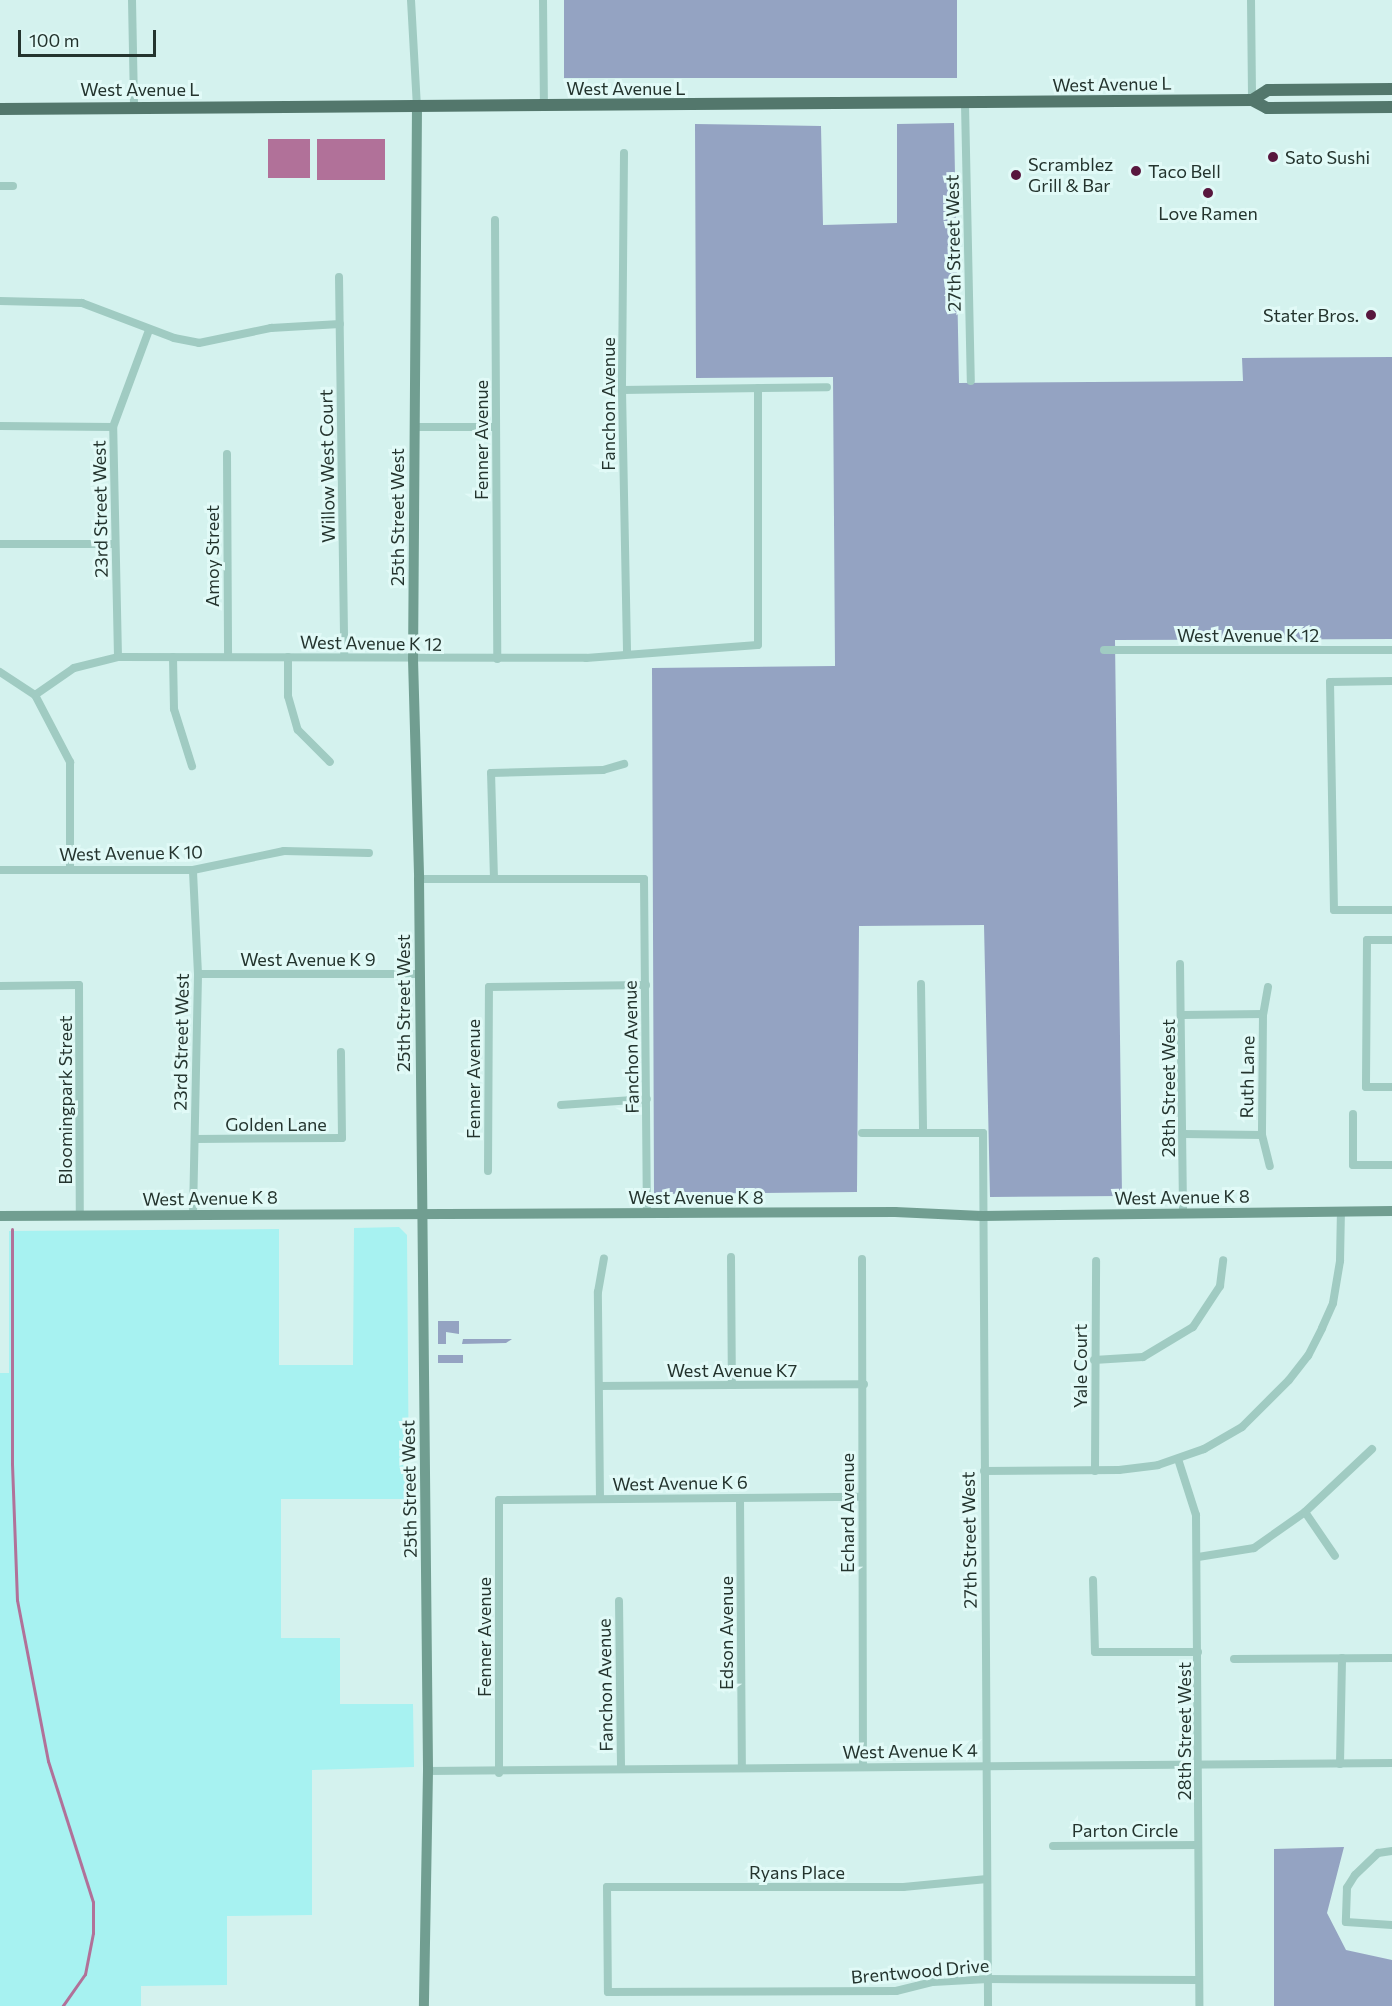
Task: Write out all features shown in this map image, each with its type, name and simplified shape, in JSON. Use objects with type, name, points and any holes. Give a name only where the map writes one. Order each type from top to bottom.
[{"type":"main road","name":"West Avenue L","points":[[1252,100],[1268,90],[1392,89]]},
{"type":"main road","name":"West Avenue L","points":[[0,108],[965,104],[1252,100],[1267,108],[1392,107]]},
{"type":"street","points":[[132,0],[134,106]]},
{"type":"street","name":"25th Street West","points":[[411,0],[417,106],[412,659],[419,879],[418,974],[428,1771],[424,2006]]},
{"type":"street","points":[[543,0],[544,106]]},
{"type":"street","points":[[1251,0],[1252,100]]},
{"type":"street","name":"27th Street West","points":[[965,104],[971,381]]},
{"type":"street","name":"Fanchon Avenue","points":[[624,153],[622,390],[627,654]]},
{"type":"street","points":[[0,186],[13,186]]},
{"type":"street","name":"Fenner Avenue","points":[[495,220],[497,659]]},
{"type":"street","name":"Willow West Court","points":[[339,277],[344,656]]},
{"type":"street","points":[[0,301],[81,303],[149,330],[199,343],[271,327],[340,324]]},
{"type":"street","name":"23rd Street West","points":[[118,657],[113,427],[149,330]]},
{"type":"street","points":[[622,390],[827,387]]},
{"type":"street","name":"West Avenue K 12","points":[[34,695],[74,668],[118,657],[344,656],[497,659],[627,654],[758,645],[758,388]]},
{"type":"street","points":[[0,426],[113,427]]},
{"type":"street","points":[[414,427],[496,427]]},
{"type":"street","name":"Amoy Street","points":[[227,454],[228,657]]},
{"type":"street","points":[[0,544],[115,544]]},
{"type":"street","name":"West Avenue K 12","points":[[1104,650],[1392,650]]},
{"type":"street","points":[[173,657],[174,708],[192,766]]},
{"type":"street","points":[[288,657],[288,696],[298,730],[330,762]]},
{"type":"street","points":[[0,672],[34,695],[70,762],[70,870]]},
{"type":"street","points":[[1392,681],[1330,682],[1334,910],[1392,910]]},
{"type":"street","points":[[419,879],[494,879],[491,773],[603,770],[624,764]]},
{"type":"street","name":"West Avenue K 10","points":[[0,870],[194,870],[284,851],[369,854]]},
{"type":"street","name":"23rd Street West","points":[[193,1215],[198,974],[194,870]]},
{"type":"street","name":"Fanchon Avenue","points":[[494,879],[644,879],[647,1214]]},
{"type":"street","points":[[1392,940],[1367,940],[1366,1087],[1392,1088]]},
{"type":"street","name":"28th Street West","points":[[1180,964],[1183,1016],[1183,1213]]},
{"type":"street","name":"West Avenue K 9","points":[[198,974],[418,974]]},
{"type":"street","points":[[862,1133],[923,1132],[921,984]]},
{"type":"street","name":"Bloomingpark Street","points":[[0,986],[79,985],[80,1216]]},
{"type":"street","name":"Fenner Avenue","points":[[488,1171],[489,987],[646,985]]},
{"type":"street","name":"Ruth Lane","points":[[1268,987],[1263,1014],[1262,1135],[1270,1167]]},
{"type":"street","points":[[1183,1016],[1263,1014]]},
{"type":"street","name":"Golden Lane","points":[[195,1139],[342,1138],[341,1052]]},
{"type":"street","points":[[561,1105],[647,1099]]},
{"type":"street","points":[[1353,1114],[1353,1165],[1392,1165]]},
{"type":"street","name":"27th Street West","points":[[923,1132],[983,1133],[988,2006]]},
{"type":"street","points":[[1184,1134],[1262,1135]]},
{"type":"street","name":"West Avenue K 8","points":[[0,1216],[422,1212],[647,1214],[896,1212],[982,1216],[1392,1210]]},
{"type":"street","points":[[984,1471],[1095,1471],[1148,1467],[1178,1459],[1242,1427],[1276,1396],[1308,1356],[1333,1303],[1340,1261],[1341,1211]]},
{"type":"street","points":[[731,1257],[732,1385]]},
{"type":"street","points":[[600,1499],[598,1292],[604,1258]]},
{"type":"street","name":"Echard Avenue","points":[[862,1258],[863,1767]]},
{"type":"street","points":[[1094,1360],[1143,1357],[1193,1327],[1220,1286],[1223,1260]]},
{"type":"street","name":"Yale Court","points":[[1095,1471],[1096,1261]]},
{"type":"street","name":"West Avenue K7","points":[[599,1386],[864,1384]]},
{"type":"street","points":[[1198,1557],[1254,1548],[1305,1512],[1372,1449]]},
{"type":"street","name":"28th Street West","points":[[1178,1459],[1196,1515],[1198,1557],[1199,2006]]},
{"type":"street","name":"West Avenue K 6","points":[[499,1500],[861,1497]]},
{"type":"street","name":"Edson Avenue","points":[[740,1498],[742,1768]]},
{"type":"street","name":"Fenner Avenue","points":[[499,1500],[499,1773]]},
{"type":"street","points":[[1305,1512],[1335,1556]]},
{"type":"street","points":[[1093,1580],[1095,1652],[1198,1652]]},
{"type":"street","name":"Fanchon Avenue","points":[[619,1601],[621,1769]]},
{"type":"street","points":[[1340,1764],[1342,1658]]},
{"type":"street","points":[[1234,1659],[1392,1658]]},
{"type":"street","name":"West Avenue K 4","points":[[428,1771],[499,1773],[621,1769],[1392,1763]]},
{"type":"street","name":"Parton Circle","points":[[1053,1846],[1198,1845]]},
{"type":"street","points":[[1392,1851],[1378,1853],[1355,1875],[1347,1888],[1346,1922],[1392,1925]]},
{"type":"street","name":"Ryans Place","points":[[608,1992],[607,1887],[903,1887],[987,1878]]},
{"type":"street","name":"Brentwood Drive","points":[[608,1992],[896,1991],[933,1982],[988,1979],[1198,1980]]},
{"type":"shaded area","points":[[564,0],[957,0],[957,78],[564,78]]},
{"type":"shaded area","points":[[954,123],[959,383],[1243,381],[1242,358],[1392,357],[1392,639],[1115,640],[1122,1196],[990,1197],[984,925],[859,926],[857,1192],[654,1194],[652,668],[835,666],[833,377],[696,378],[695,124],[821,126],[823,225],[897,223],[897,124]]},
{"type":"shaded area","points":[[268,139],[310,139],[310,178],[268,178]]},
{"type":"shaded area","points":[[317,139],[385,139],[385,180],[317,180]]},
{"type":"shaded area","points":[[438,1321],[459,1321],[459,1334],[446,1332],[446,1344],[438,1344]]},
{"type":"shaded area","points":[[463,1339],[512,1339],[506,1343],[462,1344]]},
{"type":"shaded area","points":[[438,1355],[463,1355],[463,1363],[438,1363]]},
{"type":"shaded area","points":[[1344,1847],[1327,1913],[1346,1950],[1392,1960],[1392,2006],[1274,2006],[1274,1849]]},
{"type":"sand","points":[[399,1227],[407,1235],[409,1499],[281,1499],[281,1638],[340,1638],[340,1704],[413,1704],[414,1767],[312,1770],[312,1915],[227,1916],[227,1985],[141,1986],[141,2006],[0,2006],[0,1373],[9,1373],[9,1231],[279,1229],[279,1365],[353,1365],[354,1228]]},
{"type":"waterway","points":[[12,1229],[12,1464],[17,1600],[48,1761],[93,1902],[93,1933],[85,1974],[63,2006]]},
{"type":"place","name":"Sato Sushi","points":[[1273,157]]},
{"type":"place","name":"Taco Bell","points":[[1136,171]]},
{"type":"place","name":"Scramblez Grill & Bar","points":[[1016,175]]},
{"type":"place","name":"Love Ramen","points":[[1208,193]]},
{"type":"place","name":"Stater Bros.","points":[[1371,315]]}]
